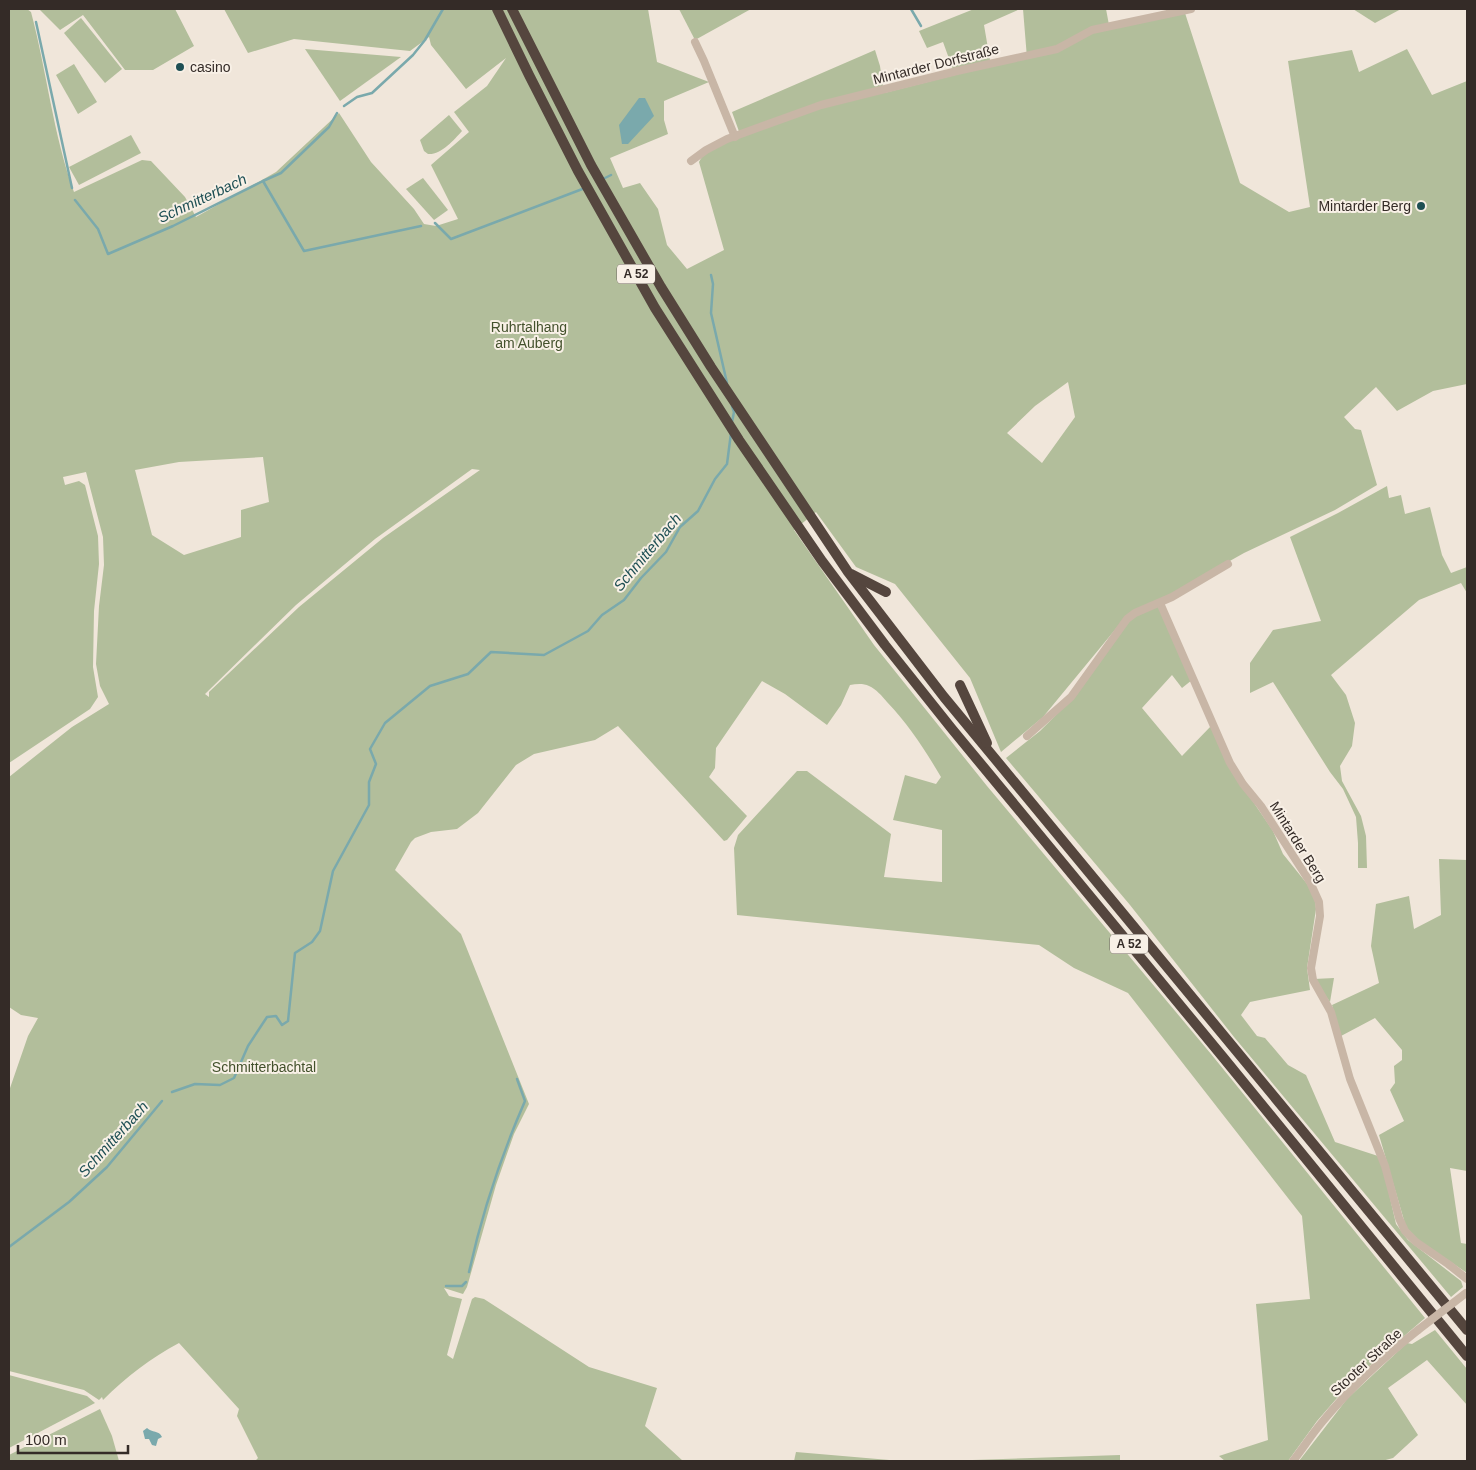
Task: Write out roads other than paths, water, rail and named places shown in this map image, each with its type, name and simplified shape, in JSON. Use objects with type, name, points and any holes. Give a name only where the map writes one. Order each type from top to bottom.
[{"type":"highway","name":"A 52","points":[[497,9],[561,139],[629,263],[711,396],[822,561],[952,729],[1467,1356]]},
{"type":"highway","name":"A 52","points":[[512,9],[566,117],[642,255],[711,367],[848,572],[908,652],[994,758],[1467,1330]]},
{"type":"highway","points":[[848,572],[886,592]]},
{"type":"highway","points":[[960,685],[994,758]]},
{"type":"street","name":"Mintarder Dorfstraße","points":[[691,161],[706,150],[735,137],[821,105],[957,71],[1057,49],[1092,30],[1191,9]]},
{"type":"street","points":[[695,42],[735,137]]},
{"type":"street","points":[[1027,736],[1071,696],[1127,618],[1136,612],[1160,603],[1228,564]]},
{"type":"street","name":"Mintarder Berg","points":[[1160,603],[1230,763],[1243,784],[1261,806],[1310,882],[1318,902],[1320,916],[1310,968],[1313,980],[1331,1012],[1350,1079],[1385,1166],[1399,1218],[1405,1231],[1416,1242],[1467,1279]]},
{"type":"street","name":"Stooter Straße","points":[[1293,1461],[1323,1420],[1385,1357],[1467,1292]]},
{"type":"water","points":[[639,98],[645,98],[654,116],[628,144],[622,144],[619,125]]},
{"type":"water","points":[[147,1428],[159,1433],[162,1437],[158,1439],[156,1446],[152,1445],[149,1439],[145,1439],[143,1431]]},
{"type":"waterway","points":[[344,106],[357,97],[372,93],[413,55],[425,40],[443,9]]},
{"type":"waterway","points":[[911,9],[921,26]]},
{"type":"waterway","name":"Schmitterbach","points":[[36,22],[72,188]]},
{"type":"waterway","points":[[263,181],[281,173],[329,127],[337,113]]},
{"type":"waterway","name":"Schmitterbach","points":[[603,179],[611,175]]},
{"type":"waterway","name":"Schmitterbach","points":[[75,200],[98,229],[108,254],[173,226],[263,181],[304,251],[421,226]]},
{"type":"waterway","name":"Schmitterbach","points":[[435,223],[451,239],[585,188]]},
{"type":"waterway","name":"Schmitterbach","points":[[711,275],[713,284],[711,313],[727,383]]},
{"type":"waterway","name":"Schmitterbach","points":[[732,406],[734,412],[732,422]]},
{"type":"waterway","name":"Schmitterbach","points":[[172,1092],[195,1084],[220,1085],[234,1078],[248,1046],[267,1017],[276,1016],[282,1025],[288,1021],[295,953],[312,942],[320,931],[333,871],[369,805],[369,782],[376,764],[370,749],[385,723],[430,686],[468,674],[491,652],[544,655],[588,631],[602,615],[624,600],[641,578],[666,552],[680,527],[698,511],[715,479],[727,464],[731,433]]},
{"type":"waterway","points":[[469,1272],[493,1185],[525,1101],[517,1079]]},
{"type":"waterway","name":"Schmitterbach","points":[[9,1247],[69,1202],[107,1167],[162,1101]]},
{"type":"waterway","points":[[446,1286],[462,1286],[466,1282]]},
{"type":"place","name":"casino","points":[[180,67]]},
{"type":"place","name":"Mintarder Berg","points":[[1421,206]]},
{"type":"park label","name":"Ruhrtalhang am Auberg","points":[[529,336]]},
{"type":"park label","name":"Schmitterbachtal","points":[[264,1067]]}]
